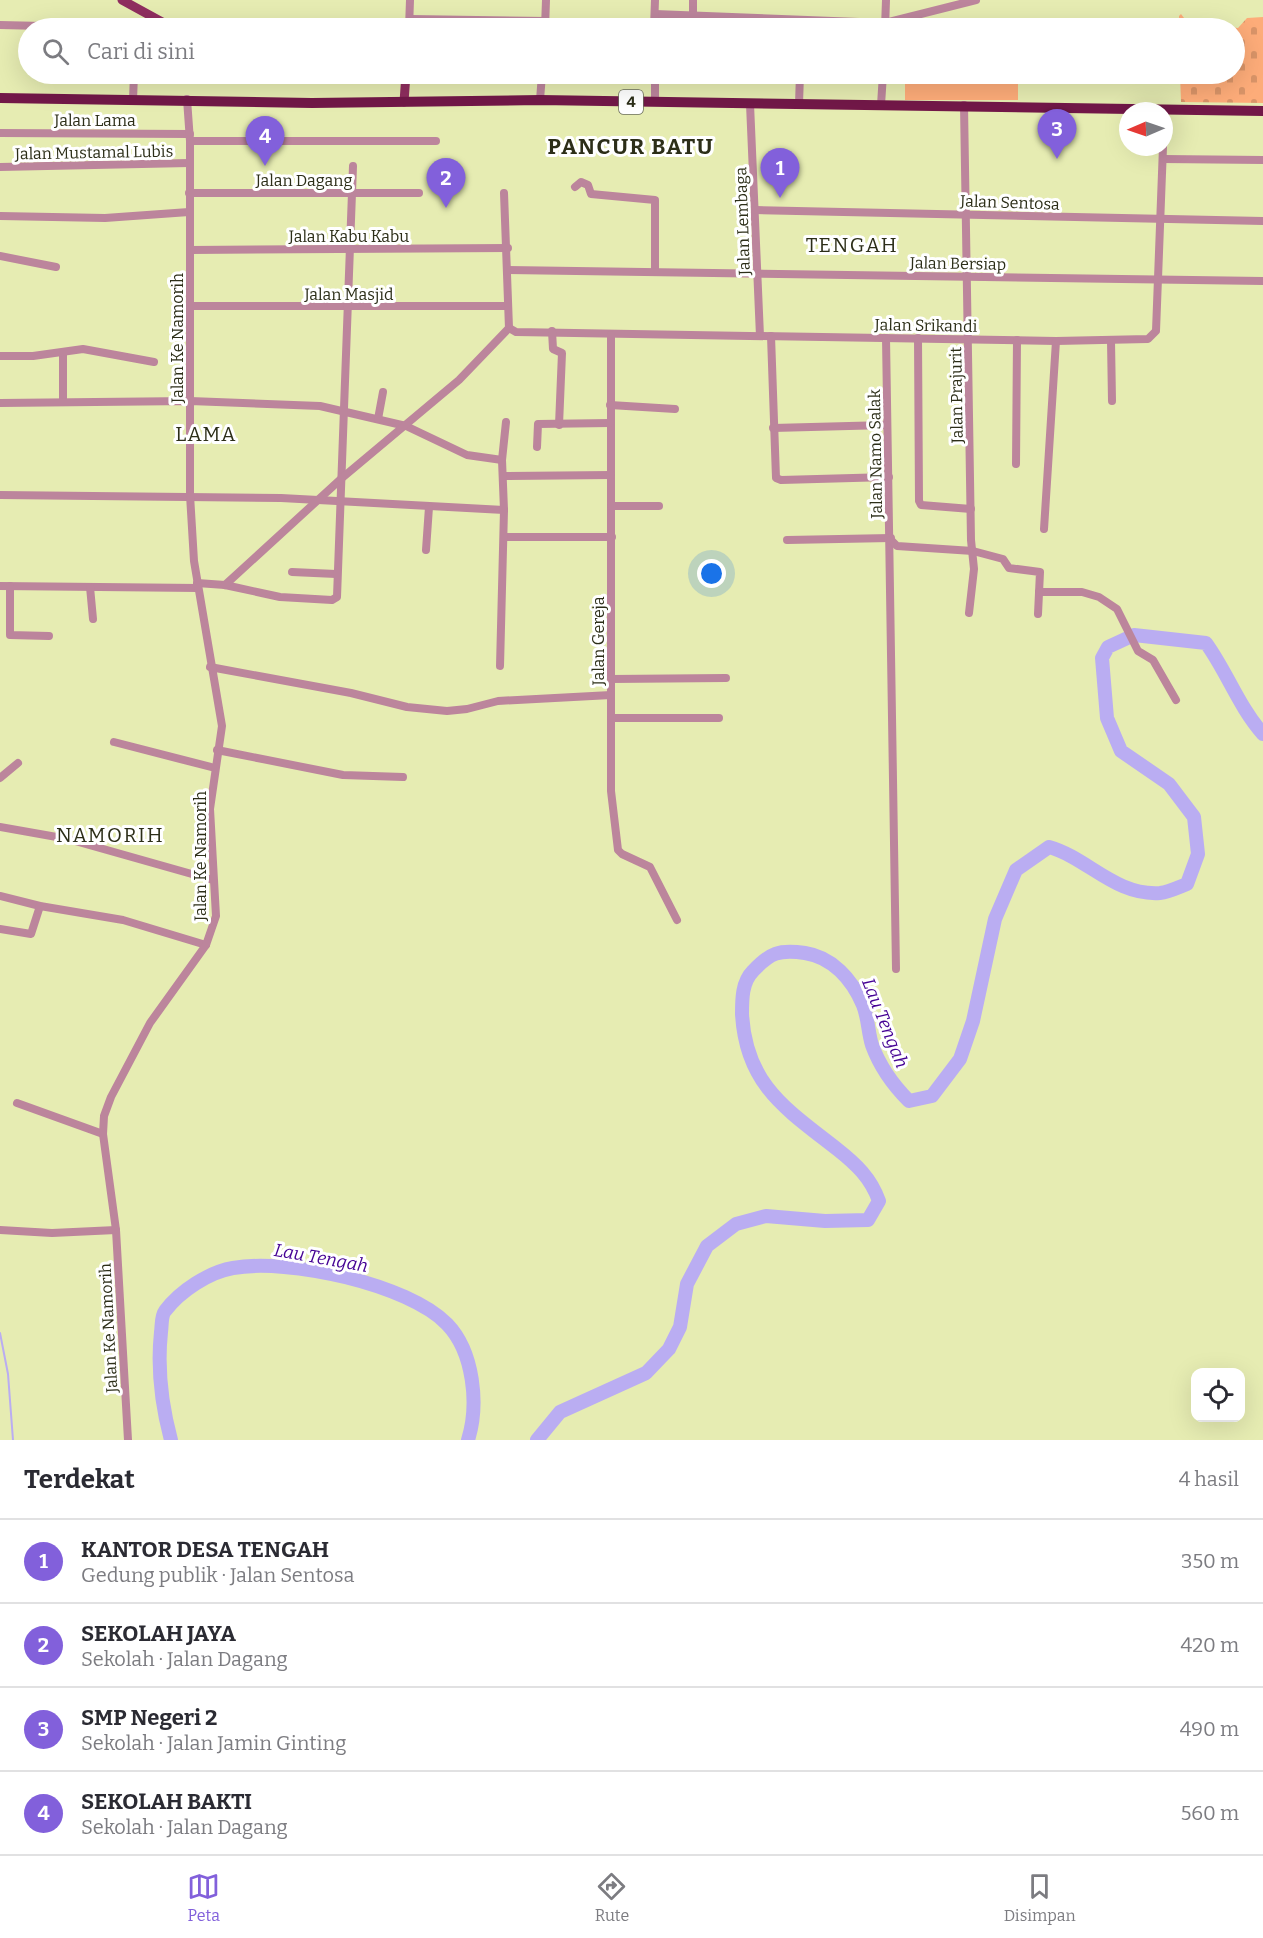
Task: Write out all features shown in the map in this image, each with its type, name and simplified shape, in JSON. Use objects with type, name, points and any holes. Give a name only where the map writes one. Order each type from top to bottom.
[{"type":"highway","name":"4","points":[[0,98],[187,99],[312,103],[540,100],[1119,108]]},
{"type":"highway","name":"4","points":[[1173,109],[1263,111]]},
{"type":"main road","points":[[122,0],[155,18]]},
{"type":"main road","points":[[404,102],[405,84]]},
{"type":"street","points":[[410,0],[410,18]]},
{"type":"street","points":[[546,0],[546,18]]},
{"type":"street","points":[[655,0],[655,18]]},
{"type":"street","points":[[693,0],[693,16]]},
{"type":"street","points":[[885,18],[886,0]]},
{"type":"street","points":[[913,18],[976,0]]},
{"type":"street","points":[[655,14],[717,18]]},
{"type":"street","points":[[0,25],[18,25]]},
{"type":"street","points":[[133,100],[134,84]]},
{"type":"street","points":[[540,100],[541,84]]},
{"type":"street","points":[[655,84],[655,102]]},
{"type":"street","points":[[799,104],[800,84]]},
{"type":"street","points":[[881,105],[882,84]]},
{"type":"street","name":"Jalan Ke Namorih","points":[[128,1440],[116,1230],[104,1134],[106,1106],[150,1023],[206,945],[216,916],[210,809],[222,726],[210,667],[198,586],[190,495],[190,138],[187,99]]},
{"type":"street","name":"Jalan Lembaga","points":[[750,104],[760,336]]},
{"type":"street","name":"Jalan Prajurit","points":[[963,105],[974,569],[969,613]]},
{"type":"street","name":"Jalan Lama","points":[[0,133],[436,141]]},
{"type":"street","points":[[1163,159],[1263,160]]},
{"type":"street","name":"Jalan Srikandi","points":[[509,328],[516,332],[552,331],[611,335],[1056,341],[1142,340],[1154,336],[1163,159]]},
{"type":"street","name":"Jalan Mustamal Lubis","points":[[0,167],[23,163],[189,163]]},
{"type":"street","points":[[0,586],[225,585],[280,597],[332,600],[337,596],[338,527],[342,501],[350,307],[353,166]]},
{"type":"street","points":[[576,187],[581,182],[588,185],[591,195],[656,200],[655,270]]},
{"type":"street","name":"Jalan Dagang","points":[[189,193],[419,193]]},
{"type":"street","points":[[225,585],[342,478],[459,380],[509,328],[508,248],[504,193]]},
{"type":"street","name":"Jalan Sentosa","points":[[756,210],[1159,220],[1263,220]]},
{"type":"street","points":[[0,216],[105,218],[189,212]]},
{"type":"street","name":"Jalan Kabu Kabu","points":[[190,250],[508,248]]},
{"type":"street","points":[[0,255],[56,267]]},
{"type":"street","name":"Jalan Bersiap","points":[[508,270],[655,270],[1156,281],[1263,280]]},
{"type":"street","name":"Jalan Masjid","points":[[191,306],[507,306]]},
{"type":"street","points":[[552,331],[553,349],[562,353],[559,425]]},
{"type":"street","name":"Jalan Gereja","points":[[611,335],[611,791],[618,850],[622,855],[650,867],[676,920]]},
{"type":"street","points":[[771,336],[776,478],[781,480],[889,477]]},
{"type":"street","name":"Jalan Namo Salak","points":[[787,540],[891,538],[886,338]]},
{"type":"street","points":[[918,338],[919,501],[921,505],[935,507],[971,508]]},
{"type":"street","points":[[1016,464],[1017,340]]},
{"type":"street","points":[[1044,529],[1056,341]]},
{"type":"street","points":[[1111,341],[1112,401]]},
{"type":"street","points":[[0,356],[88,350],[154,362]]},
{"type":"street","points":[[63,353],[63,402]]},
{"type":"street","points":[[378,418],[382,392]]},
{"type":"street","points":[[0,403],[190,401],[308,405],[378,418],[406,426],[467,455],[502,459]]},
{"type":"street","points":[[610,405],[675,409]]},
{"type":"street","points":[[500,666],[504,537],[502,459],[506,422]]},
{"type":"street","points":[[537,447],[538,424],[610,423]]},
{"type":"street","points":[[773,428],[887,425]]},
{"type":"street","points":[[504,476],[611,476]]},
{"type":"street","points":[[0,495],[190,495],[504,510]]},
{"type":"street","points":[[611,506],[659,506]]},
{"type":"street","points":[[426,550],[429,507]]},
{"type":"street","points":[[504,537],[612,537]]},
{"type":"street","points":[[891,538],[891,543],[897,546],[973,552],[1003,559],[1009,568],[1040,572],[1038,614]]},
{"type":"street","points":[[891,538],[896,969]]},
{"type":"street","points":[[292,572],[336,574]]},
{"type":"street","points":[[10,586],[10,635],[49,636]]},
{"type":"street","points":[[90,587],[93,619]]},
{"type":"street","points":[[1039,592],[1089,594],[1117,609],[1138,651],[1153,660],[1176,700]]},
{"type":"street","points":[[210,667],[351,693],[407,707],[447,711],[467,710],[498,701],[611,695]]},
{"type":"street","points":[[611,679],[726,678]]},
{"type":"street","points":[[611,718],[719,718]]},
{"type":"street","points":[[114,742],[215,768]]},
{"type":"street","points":[[217,750],[343,775],[403,777]]},
{"type":"street","points":[[0,778],[18,763]]},
{"type":"street","points":[[0,827],[58,837],[213,880]]},
{"type":"street","points":[[0,896],[40,906],[123,920],[206,945]]},
{"type":"street","points":[[0,929],[31,934],[40,906]]},
{"type":"street","points":[[17,1103],[104,1134]]},
{"type":"street","points":[[0,1230],[52,1233],[116,1230]]},
{"type":"green space","points":[[1263,17],[1263,103],[1181,102],[1180,84],[1245,84],[1245,20],[1247,18]]},
{"type":"green space","points":[[905,84],[1018,84],[1018,100],[905,100]]},
{"type":"waterway","name":"Lau Tengah","points":[[537,1440],[560,1412],[646,1373],[669,1349],[680,1327],[687,1284],[707,1246],[736,1224],[766,1216],[825,1221],[868,1220],[879,1201],[872,1185],[857,1166],[801,1121],[772,1093],[760,1077],[745,1039],[742,1014],[745,985],[749,975],[759,965],[770,956],[782,952],[815,955],[832,964],[847,978],[858,995],[865,1010],[872,1045],[892,1082],[909,1101],[932,1096],[960,1059],[973,1021],[995,919],[1016,870],[1049,847],[1063,852],[1129,889],[1160,893],[1187,884],[1198,854],[1194,817],[1169,784],[1121,751],[1107,718],[1102,658],[1108,647],[1134,635],[1206,643],[1247,712],[1263,734]]},
{"type":"waterway","name":"Lau Tengah","points":[[171,1440],[162,1400],[160,1373],[164,1313],[179,1296],[205,1278],[224,1270],[256,1266],[315,1271],[377,1286],[429,1310],[447,1324],[463,1349],[472,1379],[473,1411],[468,1440]]},
{"type":"waterway","points":[[0,1333],[8,1374],[13,1440]]},
{"type":"place","name":"SMP Negeri 2","points":[[1057,159]]},
{"type":"place","name":"SEKOLAH BAKTI","points":[[265,166]]},
{"type":"place","name":"KANTOR DESA TENGAH","points":[[780,198]]},
{"type":"place","name":"SEKOLAH JAYA","points":[[446,208]]},
{"type":"district","name":"PANCUR BATU","points":[[631,146]]},
{"type":"district","name":"TENGAH","points":[[852,245]]},
{"type":"district","name":"LAMA","points":[[206,434]]},
{"type":"district","name":"NAMORIH","points":[[110,835]]}]
